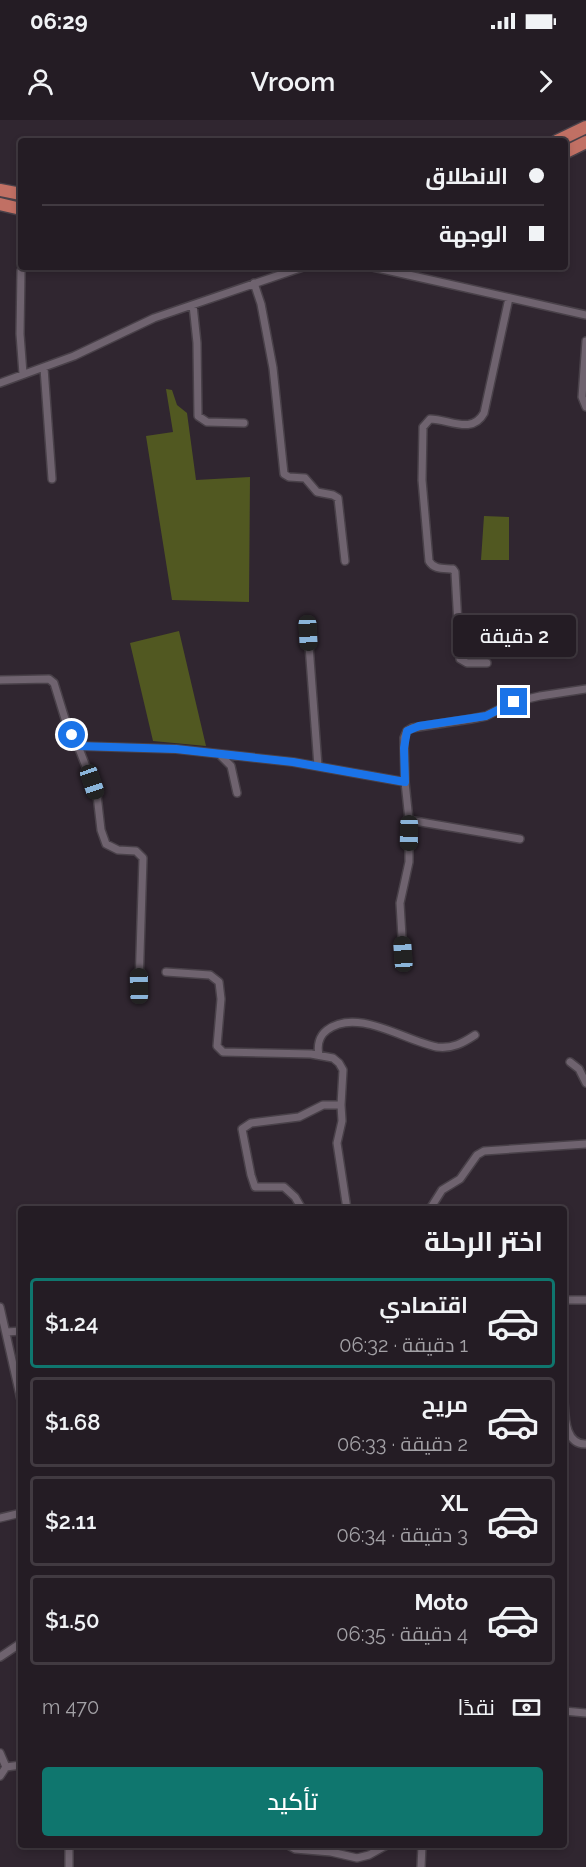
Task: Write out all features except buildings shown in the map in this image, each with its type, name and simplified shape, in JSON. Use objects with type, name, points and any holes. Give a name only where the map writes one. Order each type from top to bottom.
[{"type":"highway","points":[[563,138],[586,127]]},
{"type":"highway","points":[[568,151],[586,142]]},
{"type":"highway","points":[[0,190],[18,193]]},
{"type":"highway","points":[[0,204],[18,207]]},
{"type":"street","points":[[0,383],[44,368],[154,318],[294,270]]},
{"type":"street","points":[[386,270],[586,315]]},
{"type":"street","points":[[21,271],[20,334],[23,374]]},
{"type":"street","points":[[254,283],[273,368],[284,474],[289,477],[305,478],[317,492],[338,498],[345,561]]},
{"type":"street","points":[[487,663],[467,663],[460,659],[455,572],[453,569],[437,568],[429,561],[422,480],[423,428],[430,419],[461,424],[473,424],[480,421],[484,413],[509,298]]},
{"type":"street","points":[[193,305],[198,343],[198,416],[207,422],[244,423]]},
{"type":"street","points":[[586,341],[582,397],[586,407]]},
{"type":"street","points":[[44,368],[52,479]]},
{"type":"street","points":[[308,633],[318,766]]},
{"type":"street","points":[[0,680],[49,679],[54,683],[66,722],[97,795],[101,830],[106,844],[118,850],[136,851],[143,858],[139,986]]},
{"type":"street","points":[[403,954],[400,903],[409,862],[404,738],[407,731],[412,728],[471,719],[493,713],[514,702],[586,689]]},
{"type":"street","points":[[78,746],[176,749],[318,766],[405,782]]},
{"type":"street","points":[[219,754],[231,766],[237,793]]},
{"type":"street","points":[[409,820],[520,839]]},
{"type":"street","points":[[166,972],[210,975],[219,982],[221,999],[217,1046],[223,1052],[319,1055],[333,1058],[343,1070],[342,1121],[337,1143],[348,1206]]},
{"type":"street","points":[[319,1055],[319,1044],[324,1033],[330,1028],[352,1022],[368,1024],[436,1047],[450,1047],[475,1035]]},
{"type":"street","points":[[570,1062],[579,1069],[586,1083]]},
{"type":"street","points":[[300,1206],[295,1197],[284,1187],[255,1187],[242,1129],[251,1123],[299,1117],[323,1105],[341,1105]]},
{"type":"street","points":[[432,1206],[442,1190],[460,1179],[477,1155],[484,1151],[586,1144]]},
{"type":"street","points":[[567,1299],[586,1300]]},
{"type":"street","points":[[0,1307],[18,1385]]},
{"type":"street","points":[[7,1332],[18,1331]]},
{"type":"street","points":[[567,1427],[574,1441],[586,1444]]},
{"type":"street","points":[[0,1518],[18,1514]]},
{"type":"street","points":[[0,1657],[18,1645]]},
{"type":"street","points":[[567,1711],[586,1713]]},
{"type":"street","points":[[0,1753],[6,1767]]},
{"type":"street","points":[[0,1776],[6,1767],[18,1765]]},
{"type":"street","points":[[69,1848],[69,1867]]},
{"type":"street","points":[[293,1848],[331,1852],[357,1858],[382,1848]]},
{"type":"street","points":[[421,1867],[422,1848]]},
{"type":"green space","points":[[166,389],[172,390],[177,405],[187,413],[196,480],[250,477],[249,602],[172,600],[146,436],[173,432]]},
{"type":"green space","points":[[484,516],[509,517],[509,560],[481,560]]},
{"type":"green space","points":[[179,631],[206,746],[153,741],[130,643]]},
{"type":"route","points":[[72,735],[78,746],[176,749],[293,762],[405,782],[404,738],[407,731],[419,726],[486,716],[514,702]]}]
